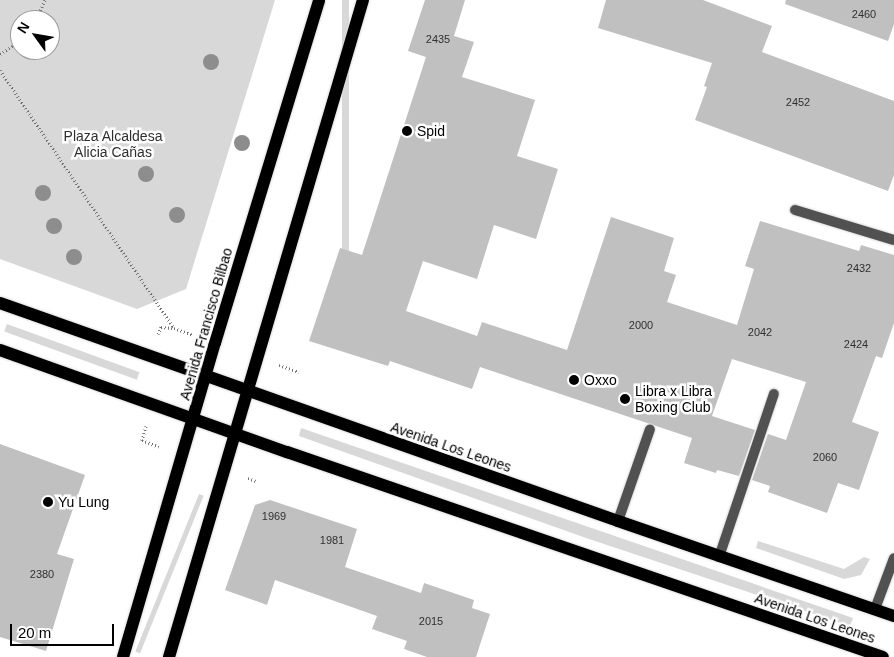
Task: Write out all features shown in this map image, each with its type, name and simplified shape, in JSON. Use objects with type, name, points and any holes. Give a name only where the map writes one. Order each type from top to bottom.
[{"type":"main road","name":"Avenida Francisco Bilbao","points":[[123,657],[319,0]]},
{"type":"main road","points":[[168,657],[249,391],[363,0]]},
{"type":"main road","name":"Avenida Los Leones","points":[[0,303],[719,557],[894,616]]},
{"type":"main road","name":"Avenida Los Leones","points":[[0,350],[860,653],[883,657]]},
{"type":"street","points":[[795,210],[894,240]]},
{"type":"street","points":[[719,557],[774,394]]},
{"type":"street","points":[[618,521],[650,429]]},
{"type":"street","points":[[875,609],[894,558]]},
{"type":"path","points":[[0,70],[174,328]]},
{"type":"green space","name":"Plaza Alcaldesa Alicia Cañas","points":[[0,0],[275,0],[186,289],[137,309],[0,259]]},
{"type":"green space","points":[[342,0],[349,0],[349,342],[342,342]]},
{"type":"green space","points":[[7,324],[139,372],[137,380],[4,332]]},
{"type":"green space","points":[[301,428],[853,618],[850,626],[586,538],[299,436]]},
{"type":"green space","points":[[199,494],[204,496],[140,653],[135,652]]},
{"type":"green space","points":[[758,541],[844,569],[864,557],[870,559],[861,575],[844,579],[756,548]]},
{"type":"building","points":[[425,0],[465,0],[454,36],[474,42],[462,77],[535,100],[517,156],[558,169],[536,239],[494,225],[477,279],[423,261],[406,311],[477,336],[482,322],[567,350],[611,217],[674,238],[664,271],[676,275],[667,302],[737,325],[754,269],[745,266],[760,221],[859,251],[861,245],[894,255],[894,323],[882,358],[876,356],[852,422],[879,432],[859,490],[838,483],[827,513],[768,492],[770,486],[752,480],[768,434],[786,440],[806,382],[732,359],[712,416],[755,430],[739,476],[717,470],[716,473],[684,463],[692,438],[480,367],[472,389],[390,361],[388,366],[309,341],[340,248],[362,255],[426,57],[408,51]]},
{"type":"building","points":[[606,0],[703,0],[772,26],[762,52],[894,101],[894,175],[888,191],[695,120],[707,87],[704,86],[712,63],[598,28]]},
{"type":"building","points":[[786,0],[894,0],[894,24],[888,41],[785,4]]},
{"type":"building","points":[[0,444],[85,475],[57,554],[74,559],[46,651],[0,637]]},
{"type":"building","points":[[270,500],[357,529],[345,567],[421,593],[424,583],[474,600],[472,608],[490,614],[476,657],[427,657],[404,649],[407,641],[372,629],[377,616],[275,580],[267,605],[225,590],[255,505]]},
{"type":"place","name":"Spid","points":[[407,131]]},
{"type":"place","name":"Oxxo","points":[[574,380]]},
{"type":"place","name":"Libra x Libra Boxing Club","points":[[625,399]]},
{"type":"place","name":"Yu Lung","points":[[48,502]]}]
